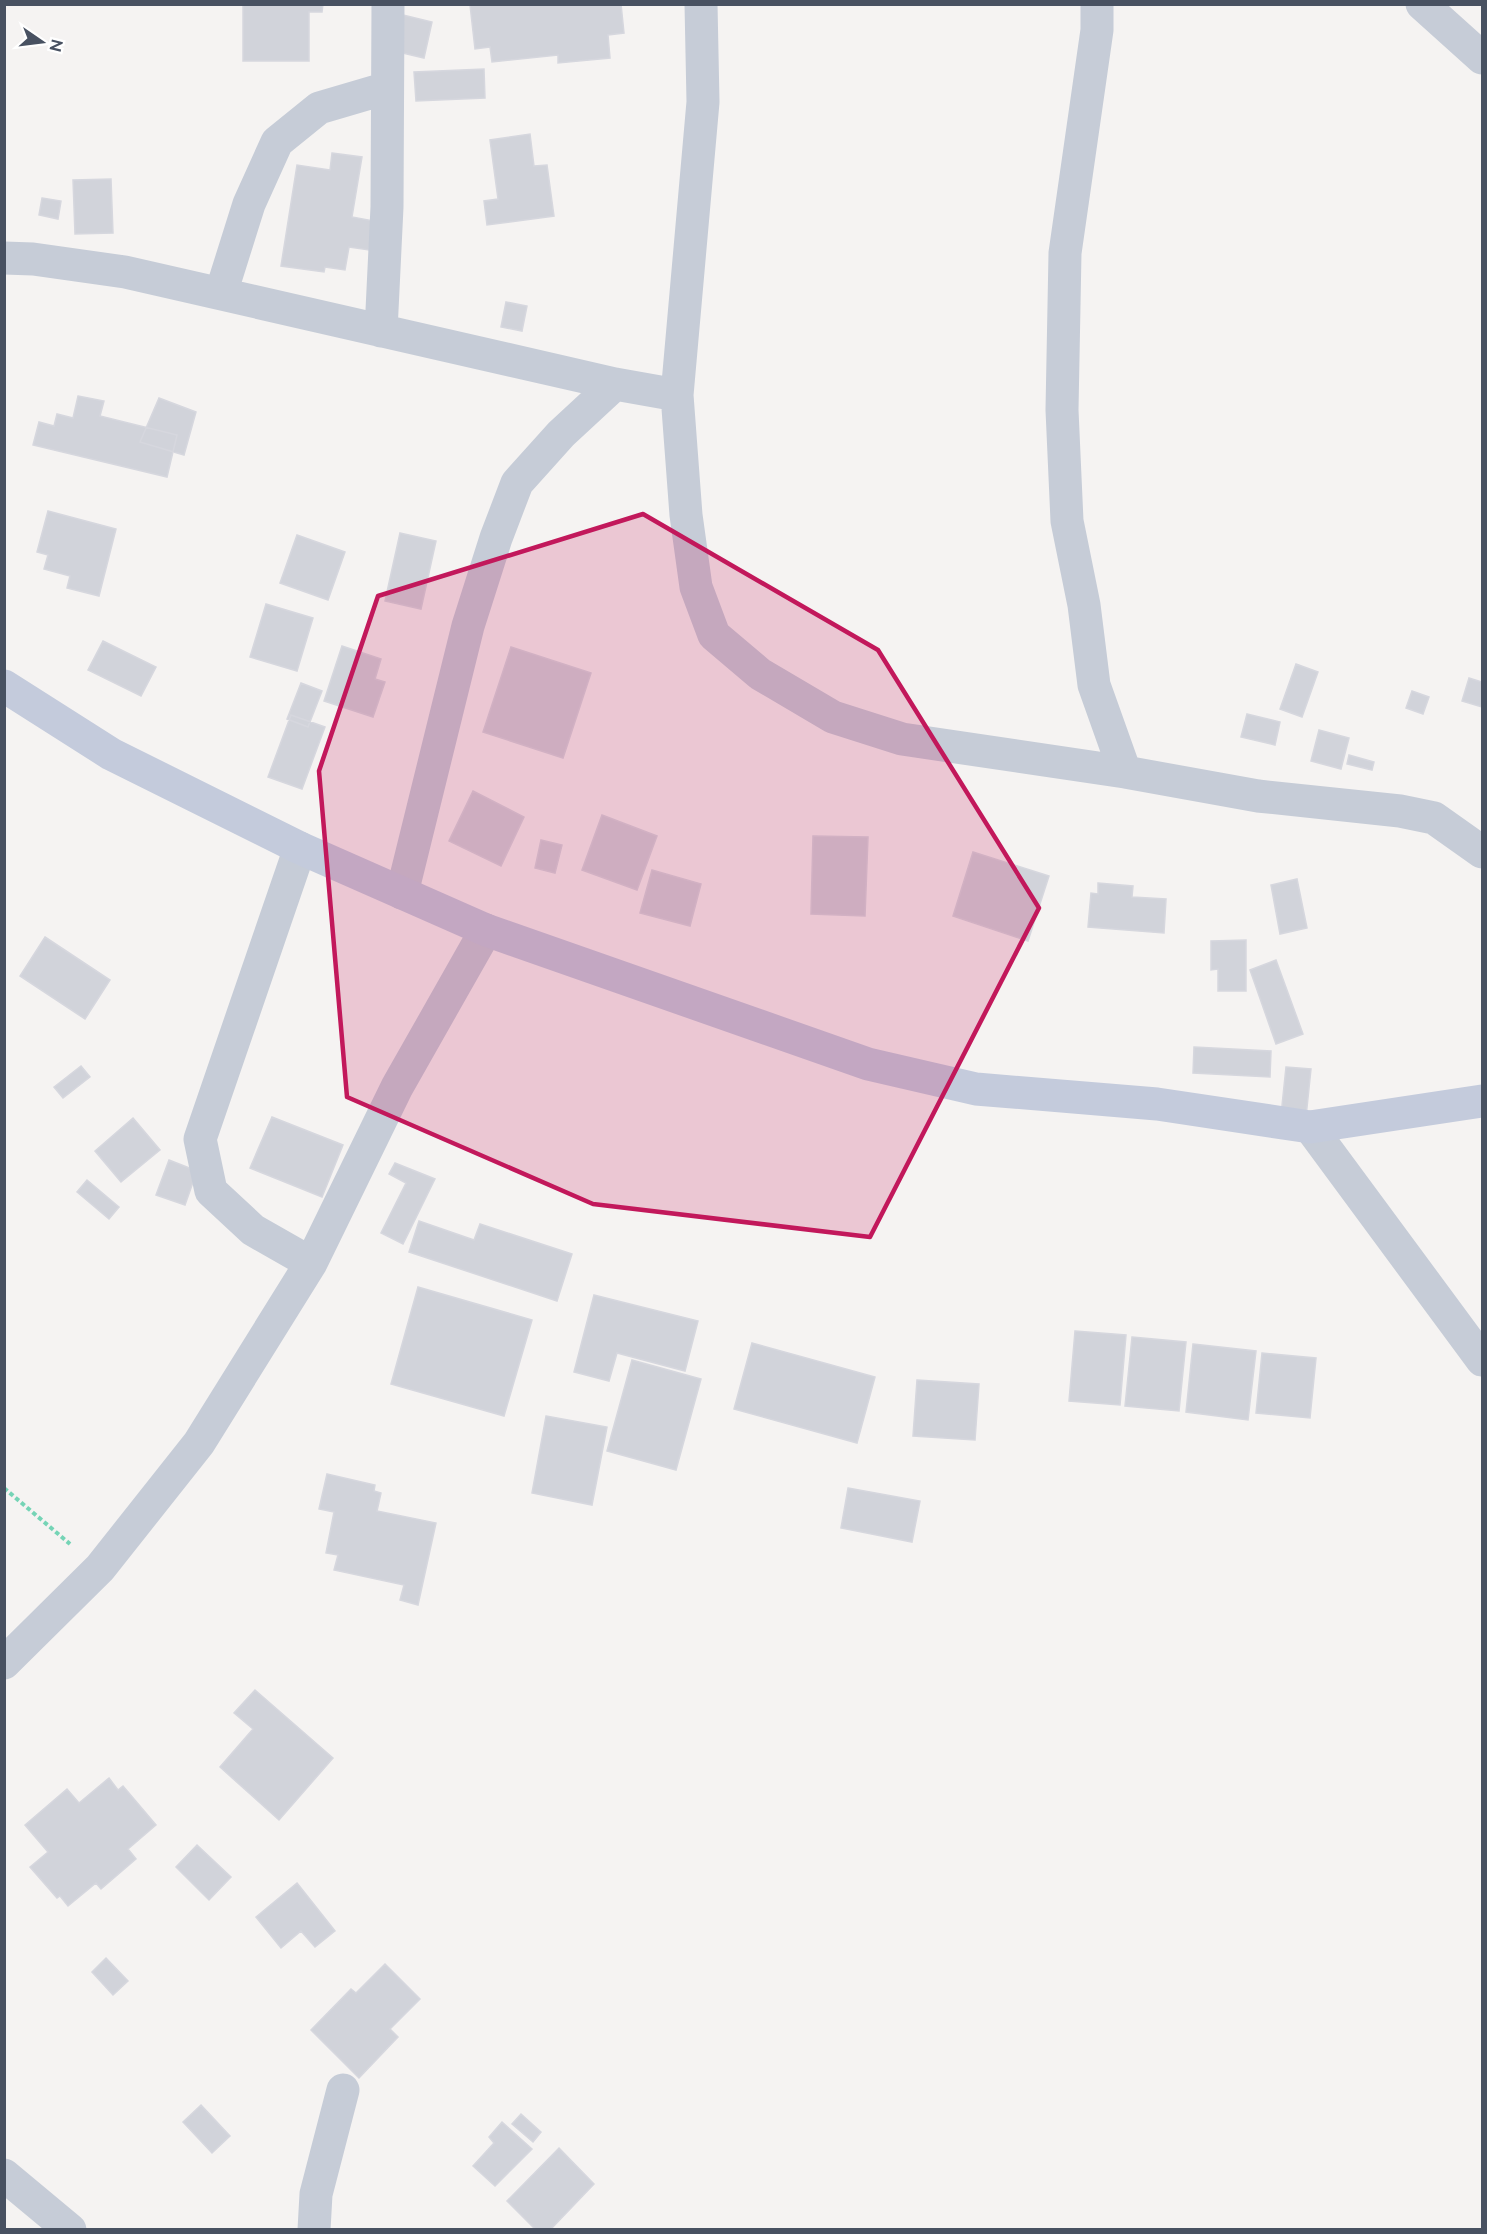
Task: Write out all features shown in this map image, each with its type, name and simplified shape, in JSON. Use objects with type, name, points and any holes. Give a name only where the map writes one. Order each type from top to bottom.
[{"type":"street","points":[[381,330],[387,207],[388,4]]},
{"type":"street","points":[[701,4],[703,102],[677,395],[686,515],[696,587],[714,635],[760,674],[832,717],[902,739],[1125,772],[1236,793],[1400,811],[1434,818],[1482,852]]},
{"type":"street","points":[[1097,4],[1097,30],[1065,253],[1062,410],[1066,521],[1084,605],[1094,685],[1125,772]]},
{"type":"street","points":[[1422,4],[1482,58]]},
{"type":"street","points":[[221,293],[249,204],[277,142],[319,108],[387,88]]},
{"type":"street","points":[[4,258],[33,259],[125,272],[615,384],[677,395]]},
{"type":"street","points":[[402,893],[468,626],[518,483],[561,434],[615,384]]},
{"type":"street","points":[[4,686],[111,754],[300,848],[486,930],[868,1064],[976,1089],[1157,1104],[1310,1127],[1482,1101]]},
{"type":"street","points":[[300,848],[200,1139],[212,1191],[253,1230],[311,1263]]},
{"type":"street","points":[[4,1663],[100,1568],[199,1443],[311,1263],[397,1087],[486,930]]},
{"type":"street","points":[[1310,1127],[1482,1360]]},
{"type":"street","points":[[314,2229],[316,2194],[343,2090]]},
{"type":"street","points":[[4,2175],[70,2229]]},
{"type":"path","points":[[4,1488],[100,1568]]},
{"type":"highlighted area","points":[[643,514],[878,650],[1039,908],[870,1237],[593,1204],[347,1097],[319,771],[378,596]]},
{"type":"building","points":[[243,4],[323,4],[322,12],[309,12],[309,61],[243,61]]},
{"type":"building","points":[[621,4],[624,33],[608,35],[610,58],[558,63],[558,55],[492,62],[490,47],[475,49],[470,5]]},
{"type":"building","points":[[403,15],[432,22],[424,58],[394,51]]},
{"type":"building","points":[[484,69],[485,98],[416,101],[414,72]]},
{"type":"building","points":[[530,134],[534,166],[547,165],[554,216],[487,225],[484,201],[498,199],[490,140]]},
{"type":"building","points":[[332,153],[362,157],[352,217],[374,221],[369,250],[349,247],[345,270],[325,267],[324,272],[281,266],[297,165],[330,170]]},
{"type":"building","points":[[111,179],[113,233],[75,234],[73,180]]},
{"type":"building","points":[[42,198],[61,201],[58,219],[39,215]]},
{"type":"building","points":[[506,302],[527,306],[522,331],[501,327]]},
{"type":"building","points":[[78,396],[104,401],[100,416],[177,435],[167,477],[33,445],[39,422],[54,426],[57,414],[73,418]]},
{"type":"building","points":[[159,398],[196,412],[184,455],[140,442]]},
{"type":"building","points":[[48,511],[116,529],[99,596],[67,588],[70,576],[44,569],[48,555],[37,552]]},
{"type":"building","points":[[400,533],[436,541],[421,609],[385,601]]},
{"type":"building","points":[[297,535],[345,552],[328,600],[280,583]]},
{"type":"building","points":[[266,604],[313,618],[297,671],[250,657]]},
{"type":"building","points":[[103,641],[156,667],[141,696],[88,670]]},
{"type":"building","points":[[342,646],[381,659],[375,679],[385,682],[373,717],[324,701]]},
{"type":"building","points":[[511,647],[591,673],[563,758],[483,732]]},
{"type":"building","points":[[1296,664],[1318,672],[1302,717],[1280,709]]},
{"type":"building","points":[[1469,678],[1482,682],[1482,707],[1462,701]]},
{"type":"building","points":[[301,683],[322,691],[308,727],[287,719]]},
{"type":"building","points":[[1412,691],[1429,697],[1423,714],[1406,708]]},
{"type":"building","points":[[1247,714],[1280,722],[1275,745],[1241,737]]},
{"type":"building","points":[[291,715],[325,727],[302,789],[268,777]]},
{"type":"building","points":[[1319,730],[1349,738],[1341,769],[1311,761]]},
{"type":"building","points":[[1349,755],[1374,762],[1372,770],[1347,764]]},
{"type":"building","points":[[473,791],[524,817],[501,866],[449,841]]},
{"type":"building","points":[[602,815],[657,836],[637,890],[582,870]]},
{"type":"building","points":[[813,836],[868,837],[865,916],[811,914]]},
{"type":"building","points":[[541,840],[562,845],[555,873],[535,868]]},
{"type":"building","points":[[973,852],[1049,876],[1028,941],[953,916]]},
{"type":"building","points":[[652,870],[701,884],[690,926],[640,913]]},
{"type":"building","points":[[1297,879],[1307,928],[1280,934],[1271,885]]},
{"type":"building","points":[[1098,883],[1133,886],[1132,897],[1166,899],[1164,933],[1088,927],[1091,893],[1098,894]]},
{"type":"building","points":[[45,937],[110,980],[85,1019],[20,976]]},
{"type":"building","points":[[1246,940],[1246,991],[1218,991],[1218,969],[1211,970],[1211,941]]},
{"type":"building","points":[[1276,960],[1303,1034],[1276,1044],[1250,970]]},
{"type":"building","points":[[1194,1047],[1271,1051],[1270,1077],[1193,1073]]},
{"type":"building","points":[[81,1066],[90,1077],[63,1098],[54,1087]]},
{"type":"building","points":[[1286,1067],[1311,1069],[1306,1117],[1281,1115]]},
{"type":"building","points":[[272,1117],[343,1145],[322,1197],[250,1168]]},
{"type":"building","points":[[133,1118],[160,1150],[121,1182],[95,1151]]},
{"type":"building","points":[[169,1160],[197,1171],[185,1205],[156,1195]]},
{"type":"building","points":[[395,1163],[435,1179],[403,1244],[381,1233],[406,1183],[389,1174]]},
{"type":"building","points":[[87,1180],[119,1207],[109,1219],[77,1192]]},
{"type":"building","points":[[419,1221],[474,1240],[480,1224],[572,1254],[557,1301],[409,1252]]},
{"type":"building","points":[[418,1287],[532,1320],[504,1416],[391,1384]]},
{"type":"building","points":[[594,1295],[698,1321],[685,1371],[617,1353],[609,1381],[574,1372]]},
{"type":"building","points":[[1075,1331],[1126,1335],[1120,1405],[1069,1401]]},
{"type":"building","points":[[1132,1337],[1186,1342],[1179,1411],[1125,1406]]},
{"type":"building","points":[[752,1343],[875,1377],[857,1443],[734,1409]]},
{"type":"building","points":[[1193,1344],[1256,1351],[1248,1420],[1186,1412]]},
{"type":"building","points":[[1262,1353],[1316,1358],[1310,1418],[1256,1413]]},
{"type":"building","points":[[632,1360],[701,1379],[676,1470],[607,1451]]},
{"type":"building","points":[[917,1380],[979,1384],[975,1440],[913,1436]]},
{"type":"building","points":[[546,1416],[607,1427],[592,1505],[532,1493]]},
{"type":"building","points":[[327,1474],[375,1485],[374,1491],[381,1493],[377,1511],[436,1523],[418,1605],[400,1600],[404,1585],[334,1570],[338,1555],[326,1553],[334,1512],[319,1509]]},
{"type":"building","points":[[848,1488],[920,1501],[912,1542],[841,1528]]},
{"type":"building","points":[[255,1690],[333,1758],[279,1820],[220,1767],[253,1729],[234,1713]]},
{"type":"building","points":[[109,1778],[118,1790],[123,1786],[156,1825],[128,1849],[136,1859],[101,1889],[96,1883],[68,1906],[60,1896],[57,1898],[30,1867],[48,1852],[25,1825],[67,1789],[79,1803]]},
{"type":"building","points":[[197,1845],[231,1877],[209,1900],[176,1867]]},
{"type":"building","points":[[297,1883],[335,1931],[315,1947],[301,1931],[281,1948],[256,1917]]},
{"type":"building","points":[[106,1958],[128,1981],[113,1995],[92,1972]]},
{"type":"building","points":[[385,1964],[420,1999],[390,2029],[398,2037],[359,2078],[311,2030],[351,1989],[356,1993]]},
{"type":"building","points":[[201,2105],[230,2136],[212,2153],[183,2122]]},
{"type":"building","points":[[521,2114],[541,2132],[533,2142],[512,2124]]},
{"type":"building","points":[[502,2122],[532,2149],[495,2186],[473,2166],[494,2143],[489,2137]]},
{"type":"building","points":[[559,2148],[594,2184],[550,2230],[536,2230],[507,2201]]}]
